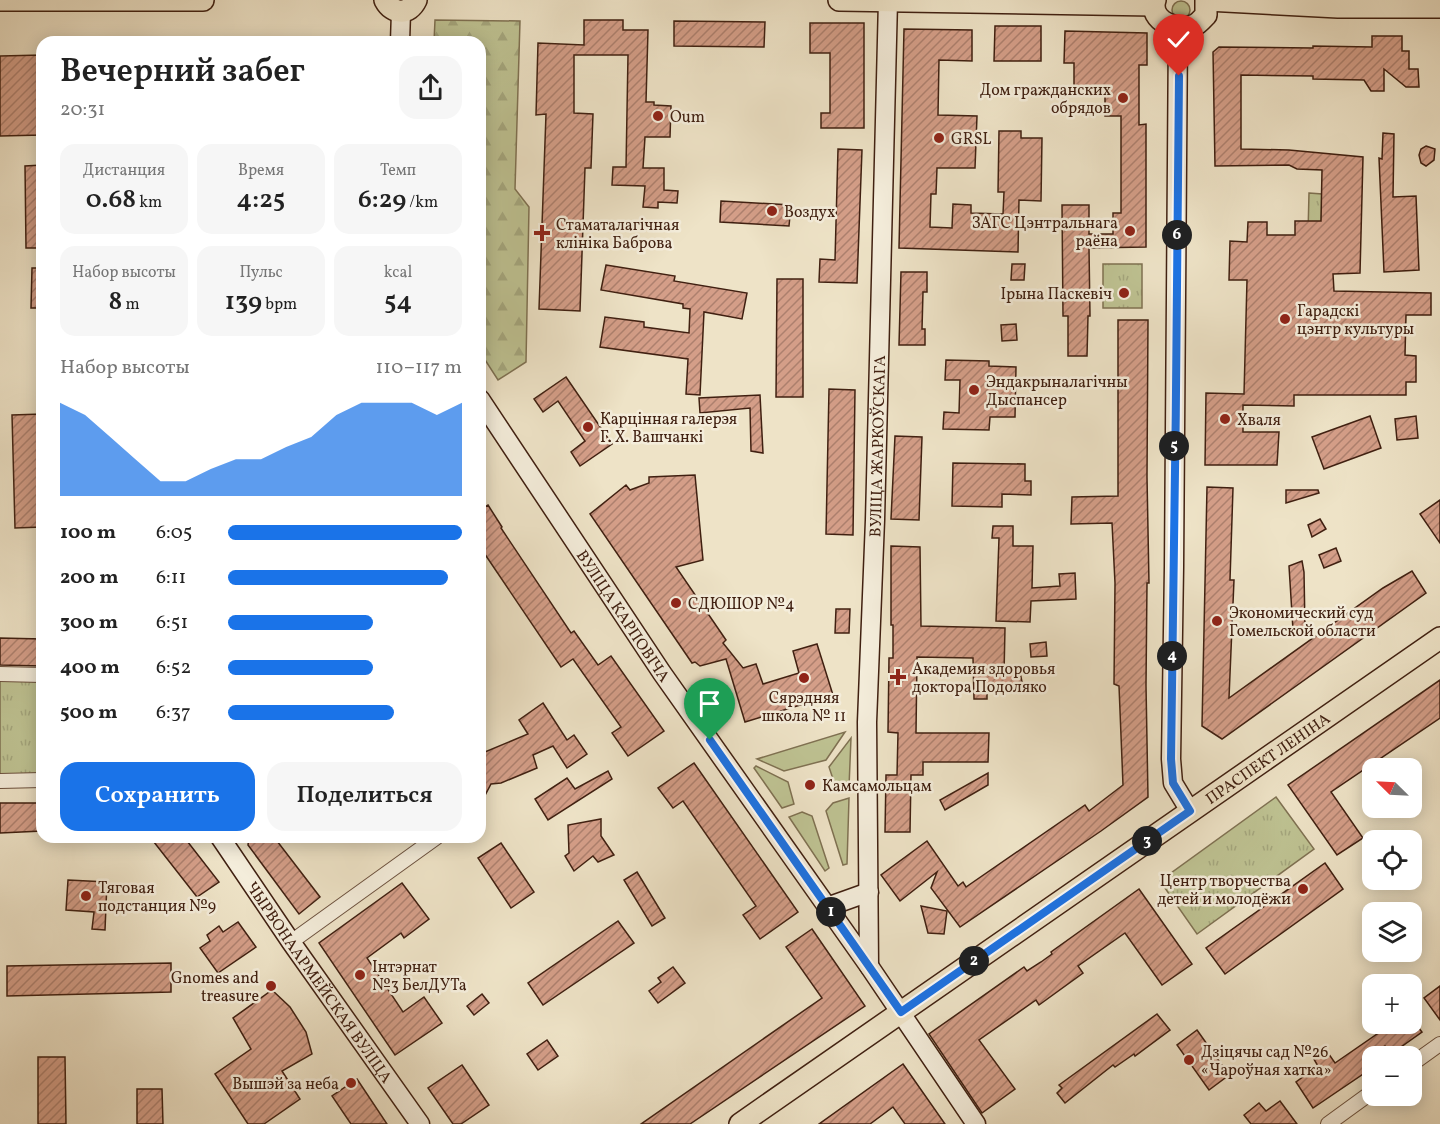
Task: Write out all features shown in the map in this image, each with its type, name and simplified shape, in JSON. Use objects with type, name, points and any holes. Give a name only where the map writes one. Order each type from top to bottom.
[{"type":"main road","points":[[0,0],[203,0]]},
{"type":"main road","points":[[839,0],[1051,4],[1061,2],[1154,2],[1156,15],[1165,24],[1178,27],[1195,25],[1206,15],[1206,0],[1338,7],[1440,7]]},
{"type":"main road","name":"ПРАСПЕКТ ЛЕНІНА","points":[[740,1124],[1440,638]]},
{"type":"street","name":"ВУЛІЦА ЖАРКОЎСКАГА","points":[[869,966],[867,722],[875,520],[888,1]]},
{"type":"street","points":[[400,36],[401,4]]},
{"type":"street","points":[[1178,27],[1171,759],[1173,783],[1190,811]]},
{"type":"street","name":"ВУЛІЦА КАРПОВІЧА","points":[[486,408],[662,673],[869,966],[976,1124]]},
{"type":"street","points":[[0,674],[36,675]]},
{"type":"street","points":[[0,781],[36,780]]},
{"type":"street","name":"ЧЫРВОНААРМЕЙСКАЯ ВУЛІЦА","points":[[224,843],[420,1124]]},
{"type":"street","points":[[291,942],[429,843]]},
{"type":"street","points":[[827,907],[869,892]]},
{"type":"street","points":[[1422,1057],[1440,1044]]},
{"type":"street","points":[[1328,1124],[1362,1099]]},
{"type":"green space","points":[[1181,1],[1187,4],[1190,10],[1187,16],[1181,19],[1175,16],[1172,10],[1175,4]]},
{"type":"green space","points":[[435,20],[520,21],[515,189],[529,207],[526,362],[498,380],[486,361],[486,36],[434,36]]},
{"type":"green space","points":[[1309,193],[1322,194],[1321,233],[1308,233]]},
{"type":"green space","points":[[1103,264],[1142,264],[1142,308],[1103,308]]},
{"type":"green space","points":[[36,680],[36,779],[0,779],[0,681]]},
{"type":"green space","points":[[845,732],[826,760],[784,771],[757,759]]},
{"type":"green space","points":[[851,738],[849,787],[837,791],[829,767]]},
{"type":"green space","points":[[756,766],[788,782],[794,804],[782,808],[754,768]]},
{"type":"green space","points":[[1276,797],[1314,849],[1197,934],[1160,881]]},
{"type":"green space","points":[[849,798],[847,864],[843,865],[826,811],[833,803]]},
{"type":"green space","points":[[802,812],[812,816],[829,868],[825,871],[789,817]]},
{"type":"building","points":[[584,20],[623,20],[623,30],[648,30],[646,102],[671,106],[670,137],[645,137],[643,168],[664,168],[664,190],[678,191],[677,203],[658,202],[658,208],[643,207],[645,186],[612,185],[613,167],[626,167],[628,55],[574,55],[574,113],[593,114],[591,168],[585,168],[580,311],[539,309],[546,114],[536,115],[538,43],[584,45]]},
{"type":"building","points":[[674,21],[765,22],[764,47],[674,46]]},
{"type":"building","points":[[810,23],[864,23],[864,128],[821,128],[821,113],[830,113],[830,53],[810,53]]},
{"type":"building","points":[[995,26],[1041,26],[1041,61],[994,61]]},
{"type":"building","name":"GRSL","points":[[904,29],[972,30],[972,61],[939,60],[938,115],[977,116],[975,168],[937,168],[936,194],[931,194],[930,227],[952,228],[953,204],[971,205],[971,213],[1003,214],[1004,192],[998,192],[999,131],[1021,131],[1021,138],[1042,138],[1041,201],[1019,200],[1018,252],[899,248]]},
{"type":"building","points":[[1065,31],[1147,33],[1147,65],[1139,65],[1139,125],[1146,124],[1146,247],[1089,248],[1090,316],[1088,316],[1087,356],[1068,356],[1068,316],[1063,316],[1062,205],[1089,205],[1089,234],[1113,234],[1113,213],[1121,213],[1121,116],[1105,116],[1105,92],[1074,92],[1074,63],[1064,63]]},
{"type":"building","points":[[1372,36],[1402,36],[1402,51],[1409,51],[1409,69],[1418,69],[1419,87],[1406,87],[1384,69],[1384,91],[1371,91],[1364,80],[1313,79],[1313,76],[1241,75],[1241,149],[1289,150],[1363,157],[1360,273],[1333,274],[1334,291],[1431,293],[1431,315],[1406,315],[1405,355],[1416,356],[1416,382],[1406,382],[1406,395],[1294,395],[1294,406],[1243,405],[1243,432],[1279,432],[1277,465],[1205,465],[1206,393],[1244,394],[1247,280],[1229,280],[1230,241],[1247,242],[1248,222],[1267,222],[1267,235],[1295,235],[1295,221],[1321,221],[1322,170],[1297,169],[1289,165],[1215,166],[1213,52],[1219,47],[1372,47]]},
{"type":"building","points":[[36,55],[36,135],[0,136],[0,56]]},
{"type":"building","points":[[1383,133],[1394,134],[1393,197],[1416,196],[1419,270],[1384,272],[1379,158],[1382,159]]},
{"type":"building","points":[[1426,146],[1435,149],[1434,160],[1426,166],[1421,163],[1419,155],[1421,149]]},
{"type":"building","points":[[838,149],[862,150],[857,283],[819,282],[820,259],[835,260]]},
{"type":"building","points":[[36,165],[36,248],[26,248],[25,166]]},
{"type":"building","points":[[721,201],[791,205],[789,226],[720,222]]},
{"type":"building","points":[[1012,264],[1025,264],[1024,280],[1011,280]]},
{"type":"building","points":[[606,265],[675,276],[674,281],[747,293],[742,319],[704,312],[700,395],[686,394],[688,359],[600,347],[605,317],[644,322],[644,327],[689,333],[690,309],[683,308],[683,304],[601,290]]},
{"type":"building","points":[[32,268],[36,268],[36,308],[31,308]]},
{"type":"building","points":[[901,272],[927,272],[927,292],[923,292],[922,329],[925,329],[925,345],[899,345]]},
{"type":"building","points":[[777,279],[803,279],[803,397],[776,397]]},
{"type":"building","points":[[1118,320],[1148,320],[1149,583],[1147,583],[1146,685],[1148,797],[960,927],[931,888],[937,872],[900,901],[881,875],[927,841],[958,886],[963,882],[966,887],[1085,805],[1089,811],[1123,785],[1119,686],[1114,684],[1115,583],[1112,523],[1071,524],[1072,497],[1118,496]]},
{"type":"building","points":[[1016,324],[1017,340],[1002,341],[1001,325]]},
{"type":"building","name":"Эндакрыналагічны Дыспансер","points":[[946,360],[989,361],[989,366],[1016,367],[1015,417],[990,417],[989,430],[943,429],[944,412],[959,413],[960,380],[945,380]]},
{"type":"building","name":"Карцінная галерэя Г. Х. Вашчанкі","points":[[566,377],[612,444],[580,466],[571,452],[585,441],[558,401],[543,412],[534,399]]},
{"type":"building","points":[[829,389],[855,390],[853,535],[826,534]]},
{"type":"building","points":[[760,395],[763,453],[751,451],[750,408],[700,413],[699,398]]},
{"type":"building","points":[[36,414],[36,527],[15,528],[12,415]]},
{"type":"building","points":[[1370,416],[1381,448],[1324,469],[1312,437]]},
{"type":"building","points":[[1416,416],[1418,438],[1397,440],[1395,419]]},
{"type":"building","points":[[895,436],[922,437],[919,520],[891,519]]},
{"type":"building","points":[[953,463],[1025,464],[1025,481],[1031,481],[1031,495],[1002,494],[1002,507],[952,506]]},
{"type":"building","name":"СДЮШОР №4","points":[[695,475],[703,560],[676,567],[726,640],[723,643],[743,668],[756,664],[763,684],[799,673],[793,651],[817,644],[833,695],[745,722],[726,659],[700,666],[695,662],[692,663],[590,514],[626,485],[630,490],[649,483],[649,477]]},
{"type":"building","points":[[1207,487],[1233,488],[1230,580],[1234,580],[1229,698],[1383,588],[1412,571],[1426,593],[1222,739],[1202,726]]},
{"type":"building","points":[[1286,490],[1318,490],[1319,493],[1286,503]]},
{"type":"building","points":[[1440,500],[1440,543],[1420,514]]},
{"type":"building","points":[[488,505],[571,633],[574,631],[598,665],[611,656],[664,731],[628,756],[612,733],[621,727],[573,659],[561,667],[486,556],[486,506]]},
{"type":"building","points":[[1320,519],[1326,529],[1312,537],[1308,525]]},
{"type":"building","points":[[993,526],[1013,526],[1013,546],[1033,546],[1032,588],[1060,586],[1059,574],[1075,573],[1076,599],[1031,601],[1030,622],[996,621],[999,538],[992,538]]},
{"type":"building","points":[[891,546],[920,547],[921,626],[1005,628],[1004,675],[1020,672],[1022,682],[987,690],[987,699],[974,699],[973,658],[917,657],[916,733],[989,733],[988,762],[923,762],[923,775],[911,775],[910,832],[885,832],[886,775],[897,775],[898,733],[888,732],[889,658],[893,658]]},
{"type":"building","points":[[1336,548],[1341,561],[1324,568],[1319,555]]},
{"type":"building","points":[[1302,561],[1305,629],[1293,630],[1289,566]]},
{"type":"building","points":[[836,609],[850,609],[849,633],[835,633]]},
{"type":"building","points":[[0,638],[36,639],[36,666],[0,665]]},
{"type":"building","points":[[1046,642],[1047,656],[1031,657],[1030,644]]},
{"type":"building","points":[[1440,680],[1440,718],[1381,758],[1362,758],[1362,771],[1331,792],[1362,839],[1337,855],[1288,785]]},
{"type":"building","points":[[543,703],[567,740],[574,735],[587,754],[567,768],[553,746],[533,755],[537,768],[501,783],[491,784],[486,794],[486,752],[528,734],[519,720]]},
{"type":"building","points":[[694,763],[798,912],[760,939],[743,915],[756,906],[683,801],[673,808],[658,788]]},
{"type":"building","points":[[608,771],[612,779],[548,820],[535,799],[567,778],[575,789]]},
{"type":"building","points":[[988,773],[988,785],[945,810],[940,800]]},
{"type":"building","points":[[0,803],[36,803],[36,831],[0,833]]},
{"type":"building","points":[[601,819],[601,836],[614,855],[598,862],[593,856],[574,871],[565,856],[569,853],[568,825]]},
{"type":"building","points":[[155,843],[189,843],[219,882],[197,897]]},
{"type":"building","points":[[248,843],[279,843],[320,897],[299,914]]},
{"type":"building","points":[[501,843],[534,892],[511,908],[478,858]]},
{"type":"building","points":[[1325,863],[1343,889],[1225,974],[1206,948]]},
{"type":"building","points":[[637,872],[665,918],[652,926],[624,880]]},
{"type":"building","name":"Тяговая подстанция №9","points":[[68,880],[107,882],[105,930],[92,929],[94,912],[66,910]]},
{"type":"building","name":"Інтэрнат №3 БелДУТа","points":[[402,883],[429,919],[404,938],[401,933],[367,958],[403,1012],[424,997],[442,1023],[395,1055],[319,943]]},
{"type":"building","points":[[1139,889],[1192,964],[1162,985],[1125,933],[1078,966],[1083,973],[1039,1005],[1036,1000],[979,1040],[1015,1089],[982,1113],[929,1034],[1024,967],[1027,971],[1041,962],[1052,954],[1051,952]]},
{"type":"building","points":[[921,906],[947,911],[944,934],[928,933]]},
{"type":"building","points":[[618,921],[634,943],[543,1005],[528,983]]},
{"type":"building","points":[[238,922],[256,947],[218,973],[200,948],[210,941],[207,935],[219,926],[223,932]]},
{"type":"building","points":[[812,929],[865,1006],[690,1124],[641,1124],[822,998],[786,947]]},
{"type":"building","points":[[171,963],[171,992],[7,996],[7,966]]},
{"type":"building","points":[[673,967],[685,983],[658,1003],[649,991],[661,982],[658,978]]},
{"type":"building","points":[[1440,986],[1440,1020],[1424,998]]},
{"type":"building","points":[[272,990],[290,1007],[306,1032],[312,1054],[282,1071],[300,1099],[264,1124],[248,1124],[215,1074],[251,1049],[233,1018]]},
{"type":"building","points":[[482,994],[489,1003],[474,1015],[467,1006]]},
{"type":"building","points":[[1157,1014],[1170,1030],[1135,1056],[1134,1054],[1115,1067],[1113,1065],[1065,1103],[1057,1093],[1062,1088],[1059,1085]]},
{"type":"building","points":[[1197,1030],[1229,1075],[1209,1090],[1177,1045]]},
{"type":"building","points":[[1377,1034],[1419,1034],[1402,1046],[1362,1046],[1362,1075],[1313,1108],[1296,1082],[1318,1066],[1312,1056],[1324,1047],[1335,1063]]},
{"type":"building","points":[[547,1040],[558,1056],[538,1070],[527,1054]]},
{"type":"building","points":[[38,1057],[65,1057],[66,1124],[38,1124]]},
{"type":"building","points":[[903,1064],[945,1124],[905,1124],[893,1107],[870,1124],[819,1124]]},
{"type":"building","points":[[462,1065],[489,1105],[461,1124],[453,1124],[428,1088]]},
{"type":"building","points":[[357,1079],[387,1124],[351,1124],[332,1096]]},
{"type":"building","points":[[137,1089],[162,1089],[163,1124],[137,1124]]},
{"type":"building","points":[[1280,1101],[1297,1124],[1251,1124],[1244,1115],[1259,1103],[1266,1111]]},
{"type":"place","name":"Дом гражданских обрядов","points":[[1123,98]]},
{"type":"place","name":"Oum","points":[[658,116]]},
{"type":"place","name":"GRSL","points":[[939,138]]},
{"type":"place","name":"Воздух","points":[[772,211]]},
{"type":"place","name":"ЗАГС Цэнтральнага раёна","points":[[1130,231]]},
{"type":"place","name":"Стаматалагічная клініка Баброва","points":[[542,233]]},
{"type":"place","name":"Ірына Паскевіч","points":[[1124,293]]},
{"type":"place","name":"Гарадскі цэнтр культуры","points":[[1285,319]]},
{"type":"place","name":"Эндакрыналагічны Дыспансер","points":[[974,390]]},
{"type":"place","name":"Хваля","points":[[1225,419]]},
{"type":"place","name":"Карцінная галерэя Г. Х. Вашчанкі","points":[[588,427]]},
{"type":"place","name":"СДЮШОР №4","points":[[676,603]]},
{"type":"place","name":"Экономический суд Гомельской области","points":[[1217,621]]},
{"type":"place","name":"Академия здоровья доктора Подоляко","points":[[898,677]]},
{"type":"place","name":"Сярэдняя школа № 11","points":[[804,678]]},
{"type":"place","name":"Камсамольцам","points":[[810,785]]},
{"type":"place","name":"Центр творчества детей и молодёжи","points":[[1303,889]]},
{"type":"place","name":"Тяговая подстанция №9","points":[[86,896]]},
{"type":"place","name":"Інтэрнат №3 БелДУТа","points":[[360,975]]},
{"type":"place","name":"Gnomes and treasure","points":[[271,986]]},
{"type":"place","name":"Дзіцячы сад №26 «Чароўная хатка»","points":[[1189,1060]]},
{"type":"place","name":"Вышэй за неба","points":[[351,1083]]},
{"type":"route","points":[[710,740],[901,1012],[1190,811],[1173,783],[1171,759],[1179,76]]}]
